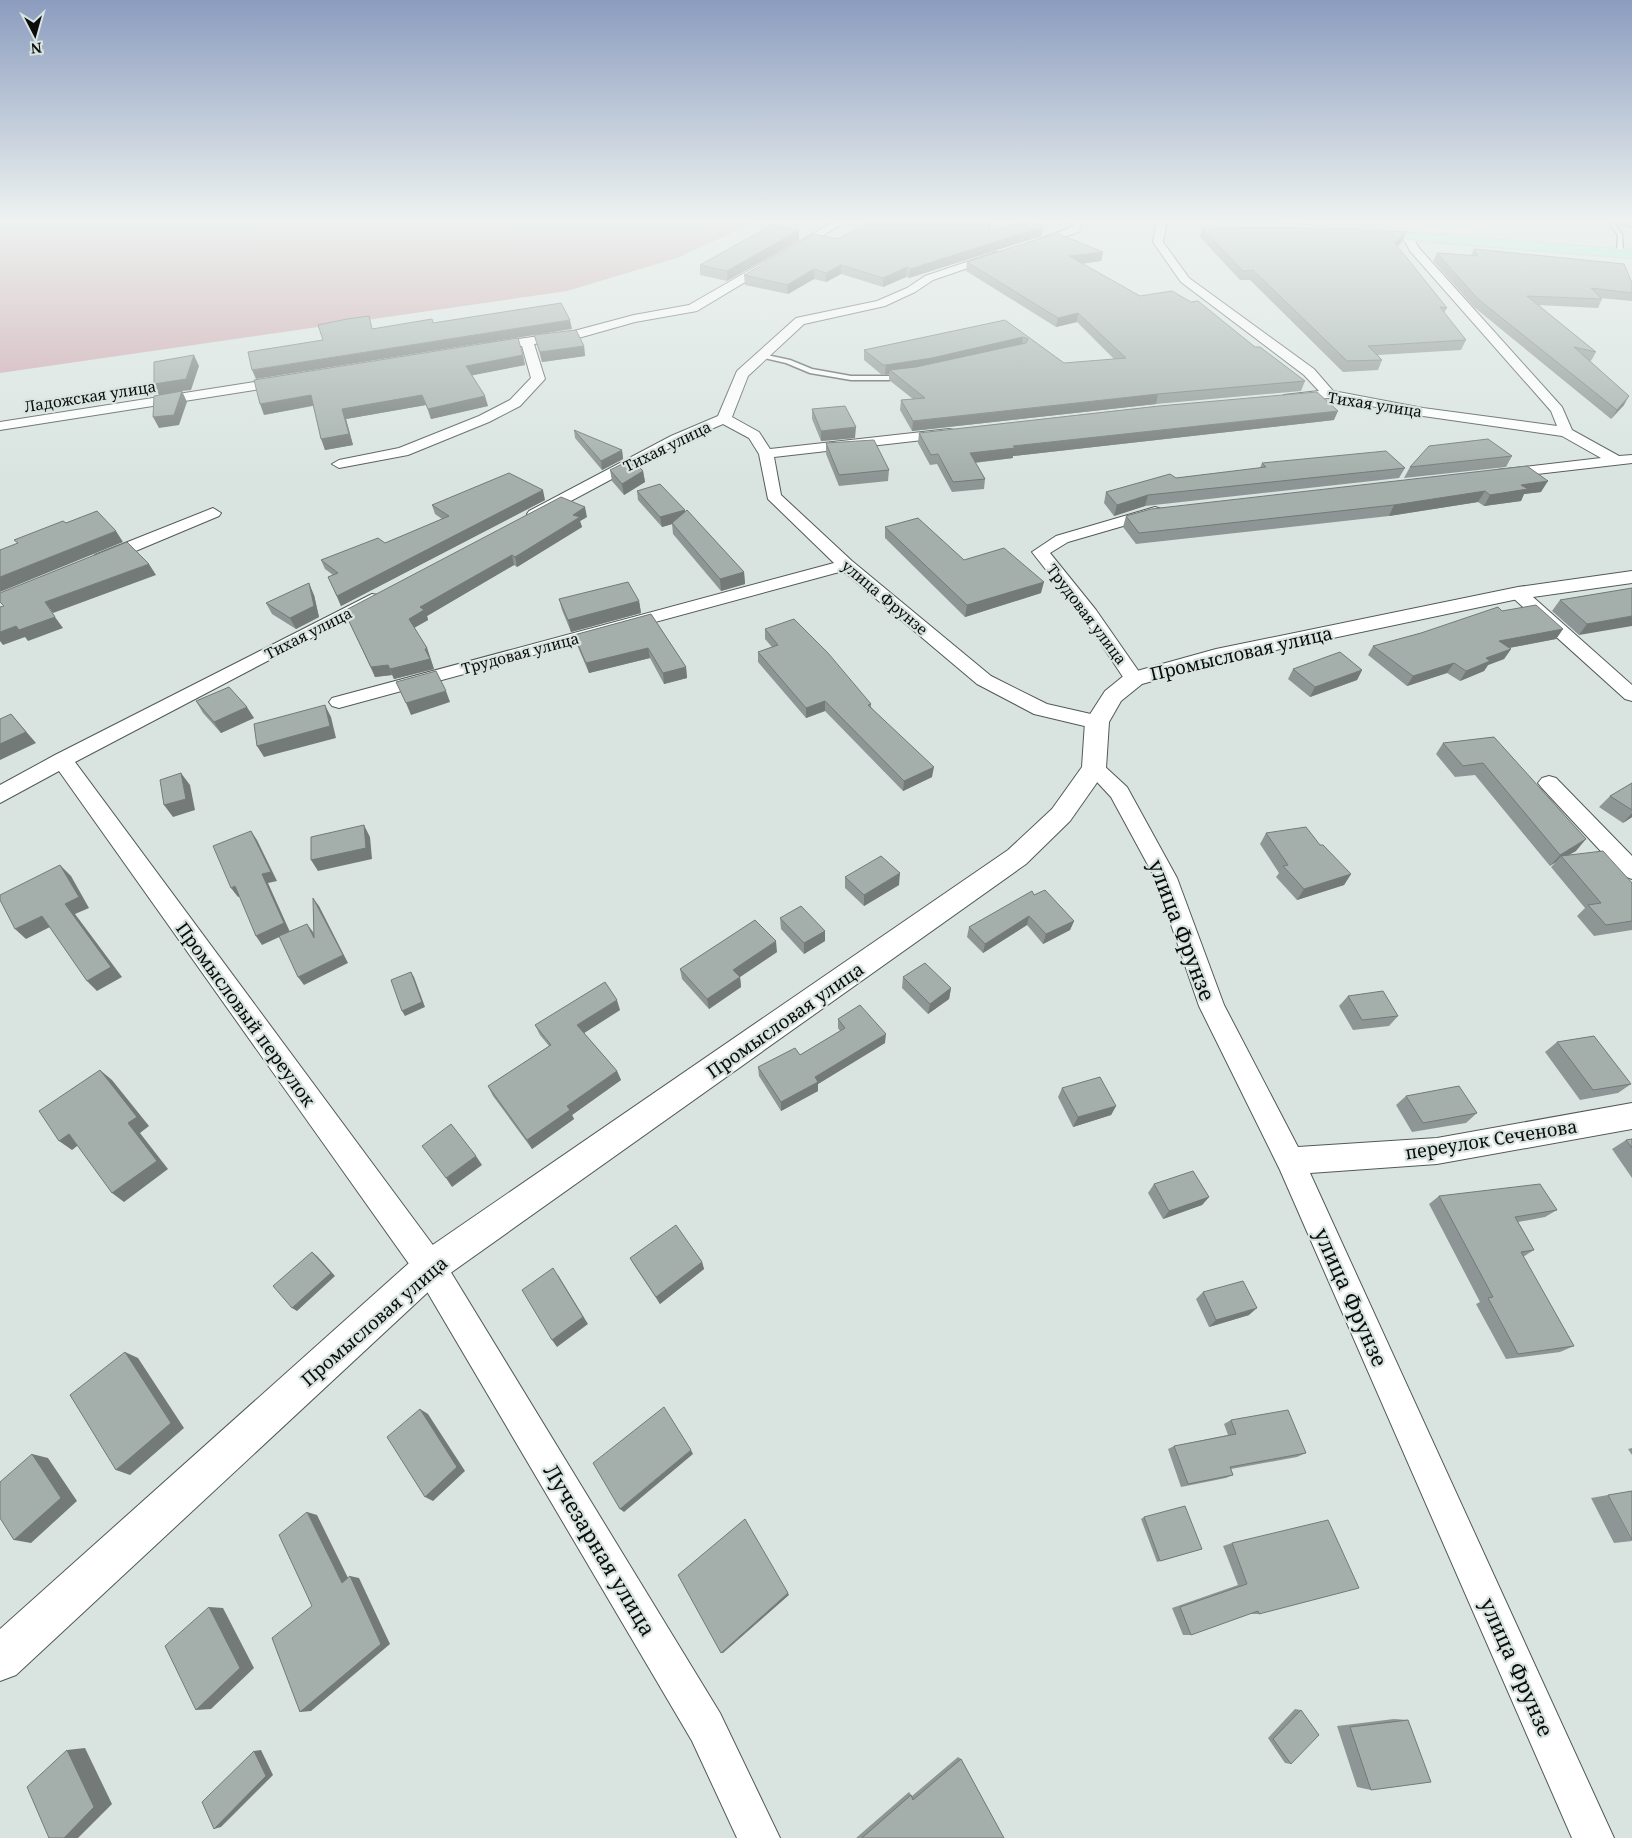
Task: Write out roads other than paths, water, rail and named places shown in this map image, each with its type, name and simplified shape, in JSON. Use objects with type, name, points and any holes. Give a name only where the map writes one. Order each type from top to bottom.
[{"type":"street","points":[[479,349],[575,335],[634,318],[695,307]]},
{"type":"street","points":[[724,419],[742,374],[800,322],[869,307]]},
{"type":"street","points":[[1221,307],[1309,372],[1329,394]]},
{"type":"street","points":[[1465,307],[1557,410],[1566,432]]},
{"type":"street","points":[[339,464],[403,452],[484,419],[516,402],[538,379],[527,341]]},
{"type":"street","name":"Ладожская улица","points":[[0,426],[297,379]]},
{"type":"street","name":"Тихая улица","points":[[1271,400],[1329,394],[1423,412],[1566,432],[1625,460]]},
{"type":"street","name":"Тихая улица","points":[[518,523],[676,439],[724,419]]},
{"type":"street","name":"улица Фрунзе","points":[[724,419],[754,435],[766,454],[772,496],[846,565],[984,680],[1041,709],[1097,722]]},
{"type":"street","points":[[766,454],[961,432]]},
{"type":"street","points":[[1490,475],[1625,460]]},
{"type":"street","name":"Трудовая улица","points":[[1134,679],[1090,614],[1040,552],[1062,538],[1100,526],[1145,513],[1175,510]]},
{"type":"street","points":[[89,564],[213,513]]},
{"type":"street","name":"Трудовая улица","points":[[339,702],[846,565]]},
{"type":"street","name":"Промысловая улица","points":[[0,1659],[430,1267],[1017,858],[1061,815],[1094,768],[1097,722],[1113,696],[1134,679],[1216,656],[1518,593],[1632,576]]},
{"type":"street","name":"Тихая улица","points":[[0,795],[62,760],[386,592]]},
{"type":"street","points":[[1518,593],[1632,695]]},
{"type":"street","name":"Промысловый переулок","points":[[62,760],[430,1267]]},
{"type":"street","name":"улица Фрунзе","points":[[1094,768],[1119,792],[1166,878],[1212,1006],[1290,1161],[1593,1838]]},
{"type":"street","points":[[1549,783],[1632,870]]},
{"type":"street","name":"переулок Сеченова","points":[[1290,1161],[1437,1151],[1632,1116]]},
{"type":"street","name":"Лучезарная улица","points":[[430,1267],[706,1727],[759,1838]]},
{"type":"lane","points":[[762,356],[788,361],[810,371],[850,378],[889,378],[908,374]]}]
